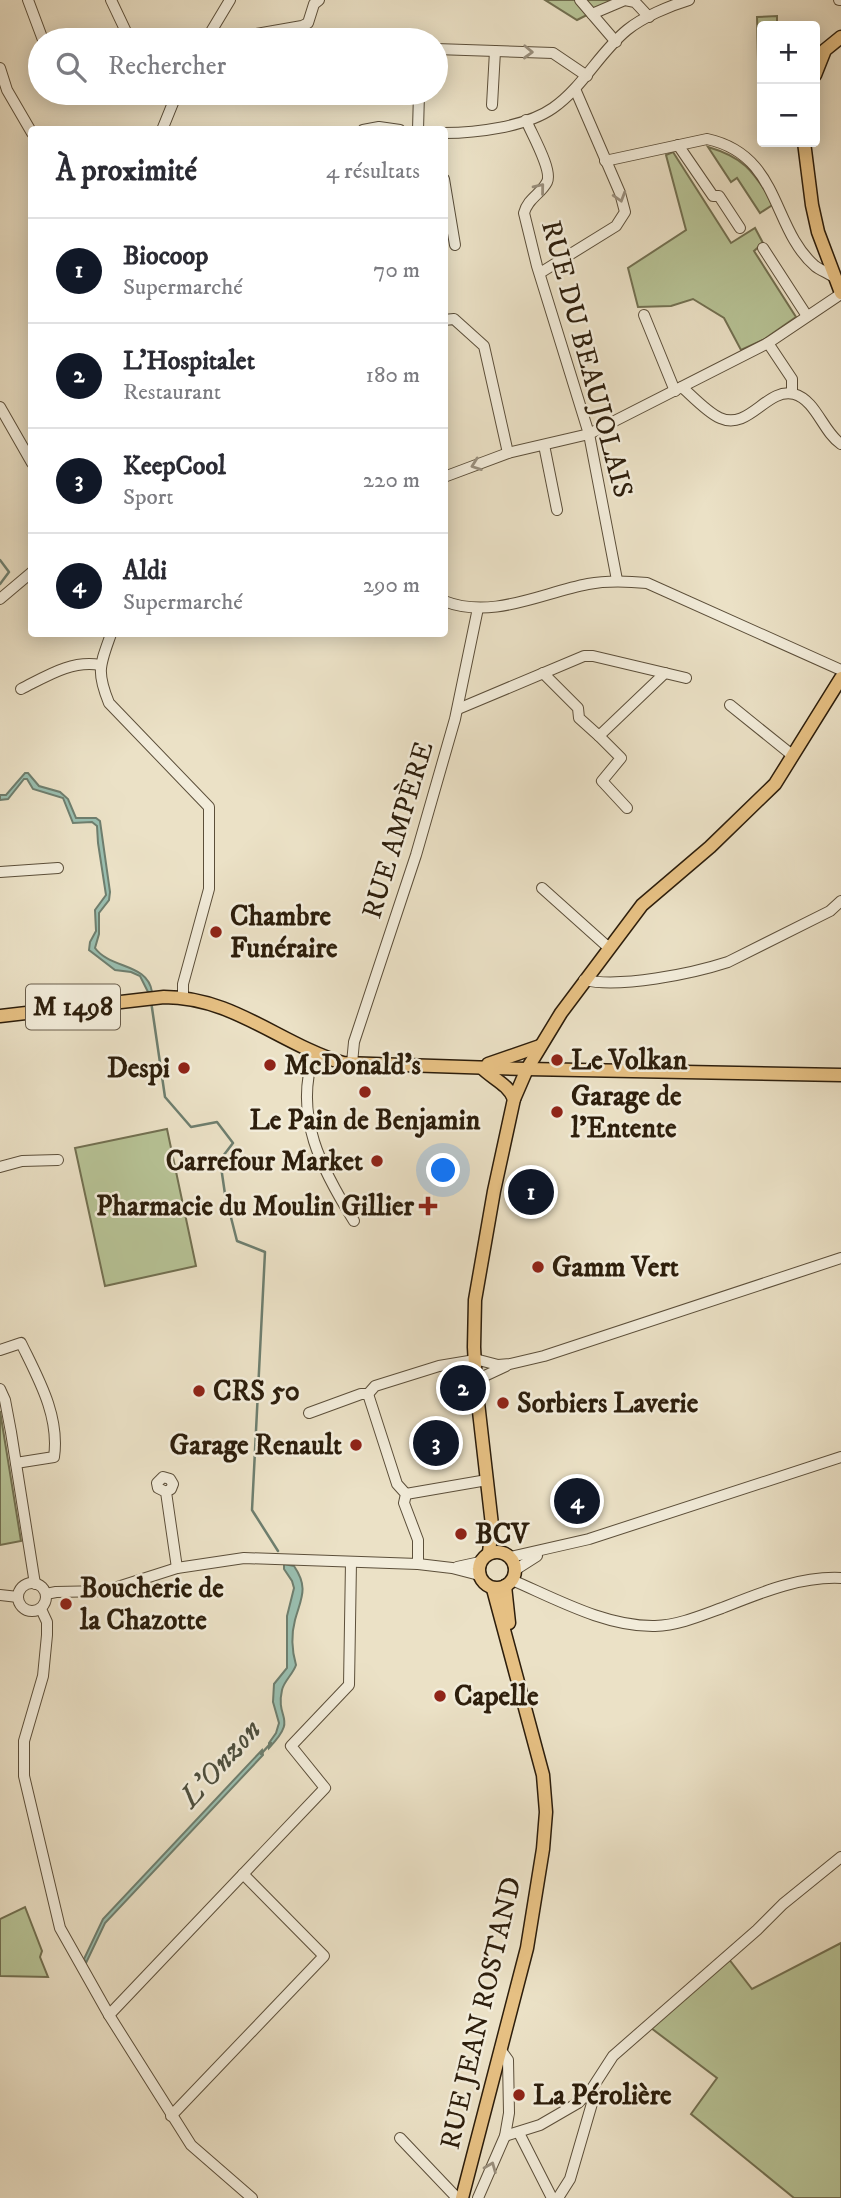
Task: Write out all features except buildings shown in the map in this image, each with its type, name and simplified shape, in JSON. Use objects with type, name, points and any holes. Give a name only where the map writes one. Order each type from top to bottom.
[{"type":"main road","points":[[820,62],[825,50],[841,37]]},
{"type":"main road","points":[[805,147],[812,205],[841,294]]},
{"type":"main road","points":[[506,1581],[482,1582],[479,1576],[495,1556],[476,1380],[475,1300],[482,1253],[516,1097],[540,1046],[584,980],[642,905],[710,847],[775,784],[841,678]]},
{"type":"main road","name":"M 1498","points":[[0,1016],[183,997],[224,1007],[314,1054],[352,1063],[549,1070],[841,1075]]},
{"type":"main road","points":[[478,1068],[540,1046]]},
{"type":"main road","points":[[478,1068],[506,1086],[516,1097]]},
{"type":"main road","points":[[516,1097],[549,1070]]},
{"type":"main road","name":"RUE JEAN ROSTAND","points":[[463,2198],[527,1948],[543,1849],[546,1812],[543,1775],[517,1675],[506,1581],[495,1556]]},
{"type":"street","points":[[28,0],[38,28]]},
{"type":"street","points":[[111,0],[124,28]]},
{"type":"street","points":[[213,28],[230,0]]},
{"type":"street","points":[[290,28],[308,23],[314,4],[319,0]]},
{"type":"street","points":[[580,0],[616,42]]},
{"type":"street","points":[[592,13],[625,0],[635,2],[649,17]]},
{"type":"street","points":[[448,133],[492,129],[552,110],[575,89],[628,29],[689,0]]},
{"type":"street","points":[[448,49],[553,53],[587,75]]},
{"type":"street","points":[[492,105],[495,51]]},
{"type":"street","points":[[0,68],[7,90],[28,127]]},
{"type":"street","points":[[540,273],[616,226],[625,212],[620,193],[575,89]]},
{"type":"street","points":[[164,126],[172,105]]},
{"type":"street","points":[[418,126],[419,105]]},
{"type":"street","name":"RUE DU BEAUJOLAIS","points":[[526,120],[549,172],[547,183],[526,204],[524,213],[589,435],[617,580]]},
{"type":"street","points":[[605,161],[706,139],[719,141],[746,158],[771,190],[794,240],[814,265],[834,277]]},
{"type":"street","points":[[678,145],[713,196],[719,196],[740,228]]},
{"type":"street","points":[[448,203],[455,245]]},
{"type":"street","points":[[763,248],[807,316]]},
{"type":"street","points":[[448,476],[508,453],[589,435],[768,343],[841,294]]},
{"type":"street","points":[[644,315],[679,389],[721,419],[739,419],[756,411],[775,396],[792,393],[805,400],[833,439],[841,444]]},
{"type":"street","points":[[448,320],[454,320],[484,346],[508,453]]},
{"type":"street","points":[[768,343],[792,380],[792,393]]},
{"type":"street","points":[[0,407],[28,456]]},
{"type":"street","points":[[544,445],[557,510]]},
{"type":"street","points":[[0,599],[28,575]]},
{"type":"street","points":[[448,603],[478,608],[526,602],[585,584],[617,580],[647,583],[841,670]]},
{"type":"street","name":"RUE AMPÈRE","points":[[352,1063],[354,1042],[416,855],[458,709],[478,608]]},
{"type":"street","points":[[110,637],[100,664],[100,681],[109,703],[209,807],[209,889],[183,984],[183,997]]},
{"type":"street","points":[[458,709],[584,656],[686,678]]},
{"type":"street","points":[[21,689],[72,665],[100,664]]},
{"type":"street","points":[[543,673],[578,708],[579,718],[621,758],[602,781],[627,808]]},
{"type":"street","points":[[599,736],[665,673]]},
{"type":"street","points":[[730,705],[792,755]]},
{"type":"street","points":[[0,872],[58,868]]},
{"type":"street","points":[[542,888],[609,948]]},
{"type":"street","points":[[584,980],[606,983],[713,967],[830,911],[841,901]]},
{"type":"street","points":[[314,1054],[310,1064],[307,1119],[328,1179],[354,1222]]},
{"type":"street","points":[[0,1167],[22,1161],[58,1160]]},
{"type":"street","points":[[309,1413],[361,1394],[368,1394],[375,1386],[439,1366],[475,1360],[498,1365],[510,1364],[552,1353],[841,1258]]},
{"type":"street","points":[[0,1350],[21,1343],[46,1399],[57,1437],[54,1457],[16,1463]]},
{"type":"street","points":[[476,1380],[510,1364]]},
{"type":"street","points":[[0,1389],[5,1400],[35,1584]]},
{"type":"street","points":[[368,1394],[397,1484],[406,1493]]},
{"type":"street","points":[[452,1568],[495,1556],[544,1551],[602,1535],[841,1457]]},
{"type":"street","points":[[406,1493],[487,1480]]},
{"type":"street","points":[[166,1492],[177,1568]]},
{"type":"street","points":[[406,1493],[404,1503],[418,1541],[418,1564]]},
{"type":"street","points":[[506,1581],[544,1551]]},
{"type":"street","points":[[46,1594],[105,1591],[177,1568],[244,1558],[418,1564],[452,1568],[479,1576]]},
{"type":"street","points":[[109,2015],[326,1788],[291,1746],[349,1685],[351,1562]]},
{"type":"street","points":[[506,1581],[591,1613],[631,1625],[656,1626],[696,1618],[781,1586],[816,1579],[841,1578]]},
{"type":"street","points":[[35,1584],[44,1589],[46,1594],[44,1605],[36,1611],[22,1607],[18,1597],[26,1585],[35,1584]]},
{"type":"street","points":[[0,1595],[18,1597]]},
{"type":"street","points":[[41,1609],[47,1622],[43,1676],[24,1741],[24,1776],[60,1928],[109,2015],[191,2145],[252,2198]]},
{"type":"street","points":[[505,2136],[540,2125],[578,2103],[591,2090],[613,2056],[783,1904],[841,1857]]},
{"type":"street","points":[[171,2116],[324,1956],[243,1874]]},
{"type":"street","points":[[478,2198],[505,2136],[509,2113],[508,2060],[500,2049]]},
{"type":"street","points":[[558,2198],[570,2179],[593,2100],[591,2090]]},
{"type":"street","points":[[519,2133],[552,2198]]},
{"type":"street","points":[[400,2138],[457,2198]]},
{"type":"shaded area","points":[[545,0],[615,0],[615,1],[577,20]]},
{"type":"shaded area","points":[[777,16],[777,21],[757,21],[757,17]]},
{"type":"shaded area","points":[[708,147],[740,161],[774,204],[760,213],[737,178],[731,182]]},
{"type":"shaded area","points":[[673,152],[731,243],[755,228],[763,243],[754,251],[796,317],[763,340],[741,350],[724,318],[693,299],[671,306],[638,307],[628,268],[686,230],[666,155]]},
{"type":"shaded area","points":[[25,773],[39,786],[60,792],[68,799],[76,818],[96,818],[100,821],[110,892],[109,900],[99,913],[99,934],[95,948],[110,960],[144,976],[152,992],[148,992],[140,976],[115,970],[89,950],[96,931],[95,910],[106,895],[97,826],[92,822],[73,823],[63,798],[33,789],[27,779],[24,779],[8,799],[0,800],[0,795],[6,795]]},
{"type":"shaded area","points":[[167,1129],[196,1266],[105,1286],[75,1148]]},
{"type":"shaded area","points":[[0,1411],[21,1541],[0,1545]]},
{"type":"shaded area","points":[[284,1564],[294,1566],[299,1574],[302,1593],[293,1631],[296,1665],[282,1690],[283,1730],[269,1748],[279,1723],[273,1702],[274,1684],[287,1668],[287,1616],[294,1588]]},
{"type":"shaded area","points":[[262,1750],[263,1755],[105,1923],[86,1963],[84,1959],[103,1919]]},
{"type":"shaded area","points":[[25,1907],[42,1951],[40,1957],[48,1977],[0,1976],[0,1919]]},
{"type":"shaded area","points":[[841,1943],[841,2198],[794,2198],[691,2114],[717,2078],[651,2028],[728,1958],[752,1989]]},
{"type":"waterway","name":"L'Onzon","points":[[0,560],[9,572],[0,584]]},
{"type":"waterway","name":"L'Onzon","points":[[151,1001],[165,1097],[191,1127],[217,1122],[233,1143],[220,1160],[237,1241],[265,1252],[252,1510],[278,1551]]},
{"type":"waterway","name":"L'Onzon","points":[[261,1754],[271,1743]]},
{"type":"place","name":"Chambre Funéraire","points":[[216,932]]},
{"type":"place","name":"Le Volkan","points":[[557,1060]]},
{"type":"place","name":"McDonald's","points":[[270,1065]]},
{"type":"place","name":"Despi","points":[[184,1068]]},
{"type":"place","name":"Le Pain de Benjamin","points":[[365,1092]]},
{"type":"place","name":"Garage de l'Entente","points":[[557,1112]]},
{"type":"place","name":"Carrefour Market","points":[[377,1161]]},
{"type":"place","name":"Biocoop","points":[[531,1192]]},
{"type":"place","name":"Pharmacie du Moulin Gillier","points":[[428,1206]]},
{"type":"place","name":"Gamm Vert","points":[[538,1267]]},
{"type":"place","name":"L'Hospitalet","points":[[463,1388]]},
{"type":"place","name":"CRS 50","points":[[199,1391]]},
{"type":"place","name":"Sorbiers Laverie","points":[[503,1403]]},
{"type":"place","name":"KeepCool","points":[[436,1443]]},
{"type":"place","name":"Garage Renault","points":[[356,1445]]},
{"type":"place","name":"Aldi","points":[[577,1501]]},
{"type":"place","name":"BCV","points":[[461,1534]]},
{"type":"place","name":"Boucherie de la Chazotte","points":[[66,1604]]},
{"type":"place","name":"Capelle","points":[[440,1696]]},
{"type":"place","name":"La Pérolière","points":[[519,2095]]}]
